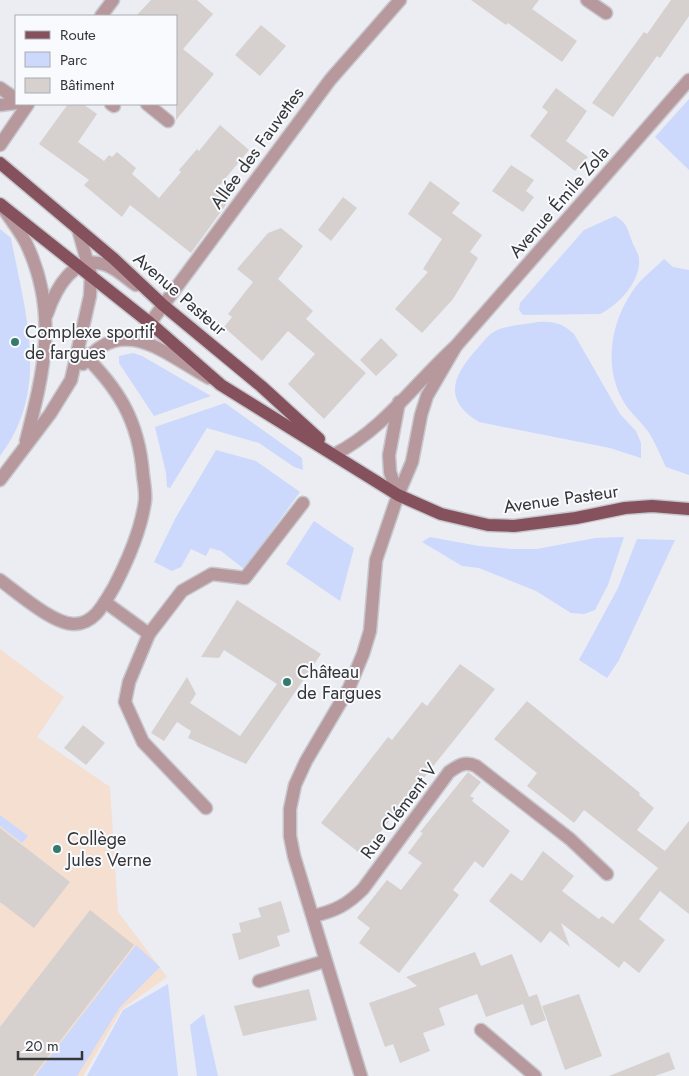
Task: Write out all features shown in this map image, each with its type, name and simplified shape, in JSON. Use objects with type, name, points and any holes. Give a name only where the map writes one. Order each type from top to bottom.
[{"type":"main road","name":"Avenue Pasteur","points":[[0,163],[78,229],[152,296],[261,386],[335,454]]},
{"type":"main road","name":"Avenue Pasteur","points":[[0,204],[87,269],[221,385],[335,454],[398,495],[441,514],[488,525],[523,525],[576,518],[625,508],[652,506],[689,509]]},
{"type":"street","points":[[102,15],[113,0]]},
{"type":"street","name":"Allée des Fauvettes","points":[[150,323],[330,80],[400,0]]},
{"type":"street","points":[[587,0],[606,13]]},
{"type":"street","name":"Avenue Émile Zola","points":[[335,454],[359,440],[456,346],[689,80]]},
{"type":"street","points":[[0,88],[15,98]]},
{"type":"street","points":[[0,105],[15,104]]},
{"type":"street","points":[[0,145],[21,105]]},
{"type":"street","points":[[148,105],[168,122]]},
{"type":"street","points":[[0,204],[26,242],[37,271],[46,319],[43,373],[25,446]]},
{"type":"street","points":[[0,480],[50,414],[71,380],[83,354],[90,296],[87,269],[78,229]]},
{"type":"street","points":[[46,319],[54,293],[61,281],[69,274],[87,269],[108,266],[152,296]]},
{"type":"street","points":[[83,354],[98,347],[131,338],[151,344],[221,385]]},
{"type":"street","name":"Avenue Émile Zola","points":[[361,1076],[325,961],[290,836],[292,801],[295,785],[306,761],[349,688],[363,654],[370,631],[376,560],[398,495],[412,462],[421,415],[427,396],[456,346]]},
{"type":"street","points":[[0,580],[58,621],[74,624],[85,622],[95,615],[105,602],[132,544],[145,500],[141,454],[134,425],[122,402],[83,354]]},
{"type":"street","points":[[398,495],[390,472],[389,455],[399,402]]},
{"type":"street","points":[[206,808],[143,742],[125,702],[129,682],[149,634],[182,591],[212,574],[245,578],[304,503]]},
{"type":"street","points":[[105,602],[149,634]]},
{"type":"street","name":"Rue Clément V","points":[[313,916],[341,908],[363,889],[450,772],[459,764],[476,766],[570,839],[607,874]]},
{"type":"street","points":[[259,980],[325,961]]},
{"type":"street","points":[[481,1030],[536,1076]]},
{"type":"shaded area","name":"Collège Jules Verne","points":[[0,649],[64,697],[37,737],[110,787],[118,912],[167,977],[122,1009],[83,1076],[0,1076]]},
{"type":"green space","points":[[689,99],[689,170],[655,137]]},
{"type":"green space","points":[[615,216],[626,226],[639,259],[639,267],[633,284],[621,298],[600,314],[523,315],[519,310],[520,303],[584,230]]},
{"type":"green space","name":"Complexe sportif de fargues","points":[[0,229],[11,238],[27,322],[30,377],[25,404],[16,430],[0,456]]},
{"type":"green space","points":[[664,259],[673,267],[689,270],[689,475],[666,467],[650,434],[627,407],[619,393],[614,379],[612,364],[614,334],[624,305],[639,283]]},
{"type":"green space","points":[[537,322],[557,323],[574,334],[620,414],[636,431],[641,443],[641,458],[610,448],[479,422],[460,405],[456,397],[457,379],[468,360],[486,339],[492,333],[502,328]]},
{"type":"green space","points":[[133,353],[142,356],[211,396],[154,416],[119,363],[119,356]]},
{"type":"green space","points":[[225,403],[302,458],[303,470],[294,467],[259,443],[207,428],[170,488],[167,487],[166,473],[155,427]]},
{"type":"green space","points":[[216,450],[256,461],[300,492],[244,569],[221,551],[210,548],[206,556],[191,549],[181,567],[172,571],[154,562],[175,519]]},
{"type":"green space","points":[[314,521],[354,548],[340,601],[286,564]]},
{"type":"green space","points":[[430,537],[479,546],[537,549],[595,538],[624,537],[608,585],[595,610],[584,614],[571,613],[536,591],[479,568],[462,566],[422,542]]},
{"type":"green space","points":[[637,539],[675,540],[619,660],[607,678],[579,660],[618,588]]},
{"type":"green space","points":[[0,815],[28,836],[22,843],[0,826]]},
{"type":"green space","points":[[136,945],[160,967],[120,1007],[77,1076],[35,1076]]},
{"type":"green space","points":[[168,984],[178,1076],[87,1076],[123,1010]]},
{"type":"green space","points":[[204,1014],[218,1076],[197,1076],[190,1025]]},
{"type":"building","points":[[151,0],[197,0],[213,14],[183,49],[214,74],[176,120],[176,105],[178,105],[178,15],[137,15]]},
{"type":"building","points":[[471,0],[539,0],[532,9],[577,41],[562,62],[508,23],[506,25]]},
{"type":"building","points":[[671,0],[689,0],[689,16],[660,58],[657,56],[613,117],[592,103],[644,32],[647,34]]},
{"type":"building","points":[[261,25],[286,46],[260,76],[235,55]]},
{"type":"building","points":[[556,88],[587,111],[566,141],[588,157],[575,171],[530,136],[548,112],[542,107]]},
{"type":"building","points":[[67,105],[84,105],[97,114],[78,142],[104,161],[109,155],[112,157],[117,152],[136,168],[132,174],[159,198],[181,172],[179,170],[197,149],[199,151],[220,125],[249,150],[214,192],[228,202],[191,253],[130,205],[122,217],[84,185],[89,180],[39,144]]},
{"type":"building","points":[[511,165],[534,180],[526,191],[534,197],[523,212],[492,191]]},
{"type":"building","points":[[430,181],[460,203],[452,213],[482,235],[470,252],[478,258],[453,299],[422,333],[395,309],[428,272],[423,269],[442,239],[408,214]]},
{"type":"building","points":[[343,197],[357,208],[331,241],[318,230]]},
{"type":"building","points":[[281,228],[303,246],[278,279],[313,311],[306,319],[366,373],[324,419],[288,384],[315,354],[288,331],[262,361],[224,327],[232,317],[228,314],[253,282],[237,269],[268,233]]},
{"type":"building","points":[[381,338],[398,355],[376,376],[360,360]]},
{"type":"building","name":"Château de Fargues","points":[[237,600],[321,654],[246,764],[188,738],[191,731],[177,722],[164,741],[151,733],[187,677],[196,694],[190,703],[240,736],[277,684],[224,650],[219,658],[201,657]]},
{"type":"building","points":[[460,664],[495,689],[362,855],[321,823],[388,737],[392,740],[422,702],[427,706]]},
{"type":"building","points":[[527,701],[640,793],[639,795],[654,808],[637,830],[665,851],[689,821],[689,914],[660,891],[639,919],[665,940],[639,973],[624,961],[619,968],[561,923],[570,947],[550,931],[541,943],[489,901],[511,873],[522,881],[543,851],[574,876],[562,891],[599,919],[602,916],[613,924],[658,868],[584,810],[574,823],[527,786],[537,773],[494,739]]},
{"type":"building","points":[[83,725],[105,743],[86,765],[64,748]]},
{"type":"building","points":[[468,772],[481,782],[470,796],[474,798],[472,801],[510,831],[483,868],[475,861],[453,890],[459,895],[399,973],[359,943],[370,928],[357,918],[387,880],[401,890],[422,863],[408,853],[423,833],[420,832]]},
{"type":"building","points":[[0,828],[70,882],[34,928],[0,902]]},
{"type":"building","points":[[281,901],[290,932],[277,936],[280,946],[239,960],[232,934],[241,932],[239,923],[261,917],[258,908]]},
{"type":"building","points":[[90,910],[134,945],[33,1076],[0,1076],[0,1027]]},
{"type":"building","points":[[475,952],[481,966],[512,954],[529,997],[537,994],[546,1020],[531,1026],[523,1004],[486,1017],[477,994],[439,1008],[445,1025],[423,1033],[430,1051],[400,1063],[393,1044],[385,1047],[369,1003],[417,986],[406,977]]},
{"type":"building","points":[[309,989],[317,1020],[243,1036],[234,1006]]},
{"type":"building","points":[[579,994],[602,1056],[565,1070],[542,1006]]},
{"type":"building","points":[[669,1052],[675,1069],[655,1076],[609,1076]]},
{"type":"place","name":"Complexe sportif de fargues","points":[[15,342]]},
{"type":"place","name":"Château de Fargues","points":[[287,682]]},
{"type":"place","name":"Collège Jules Verne","points":[[57,849]]}]
